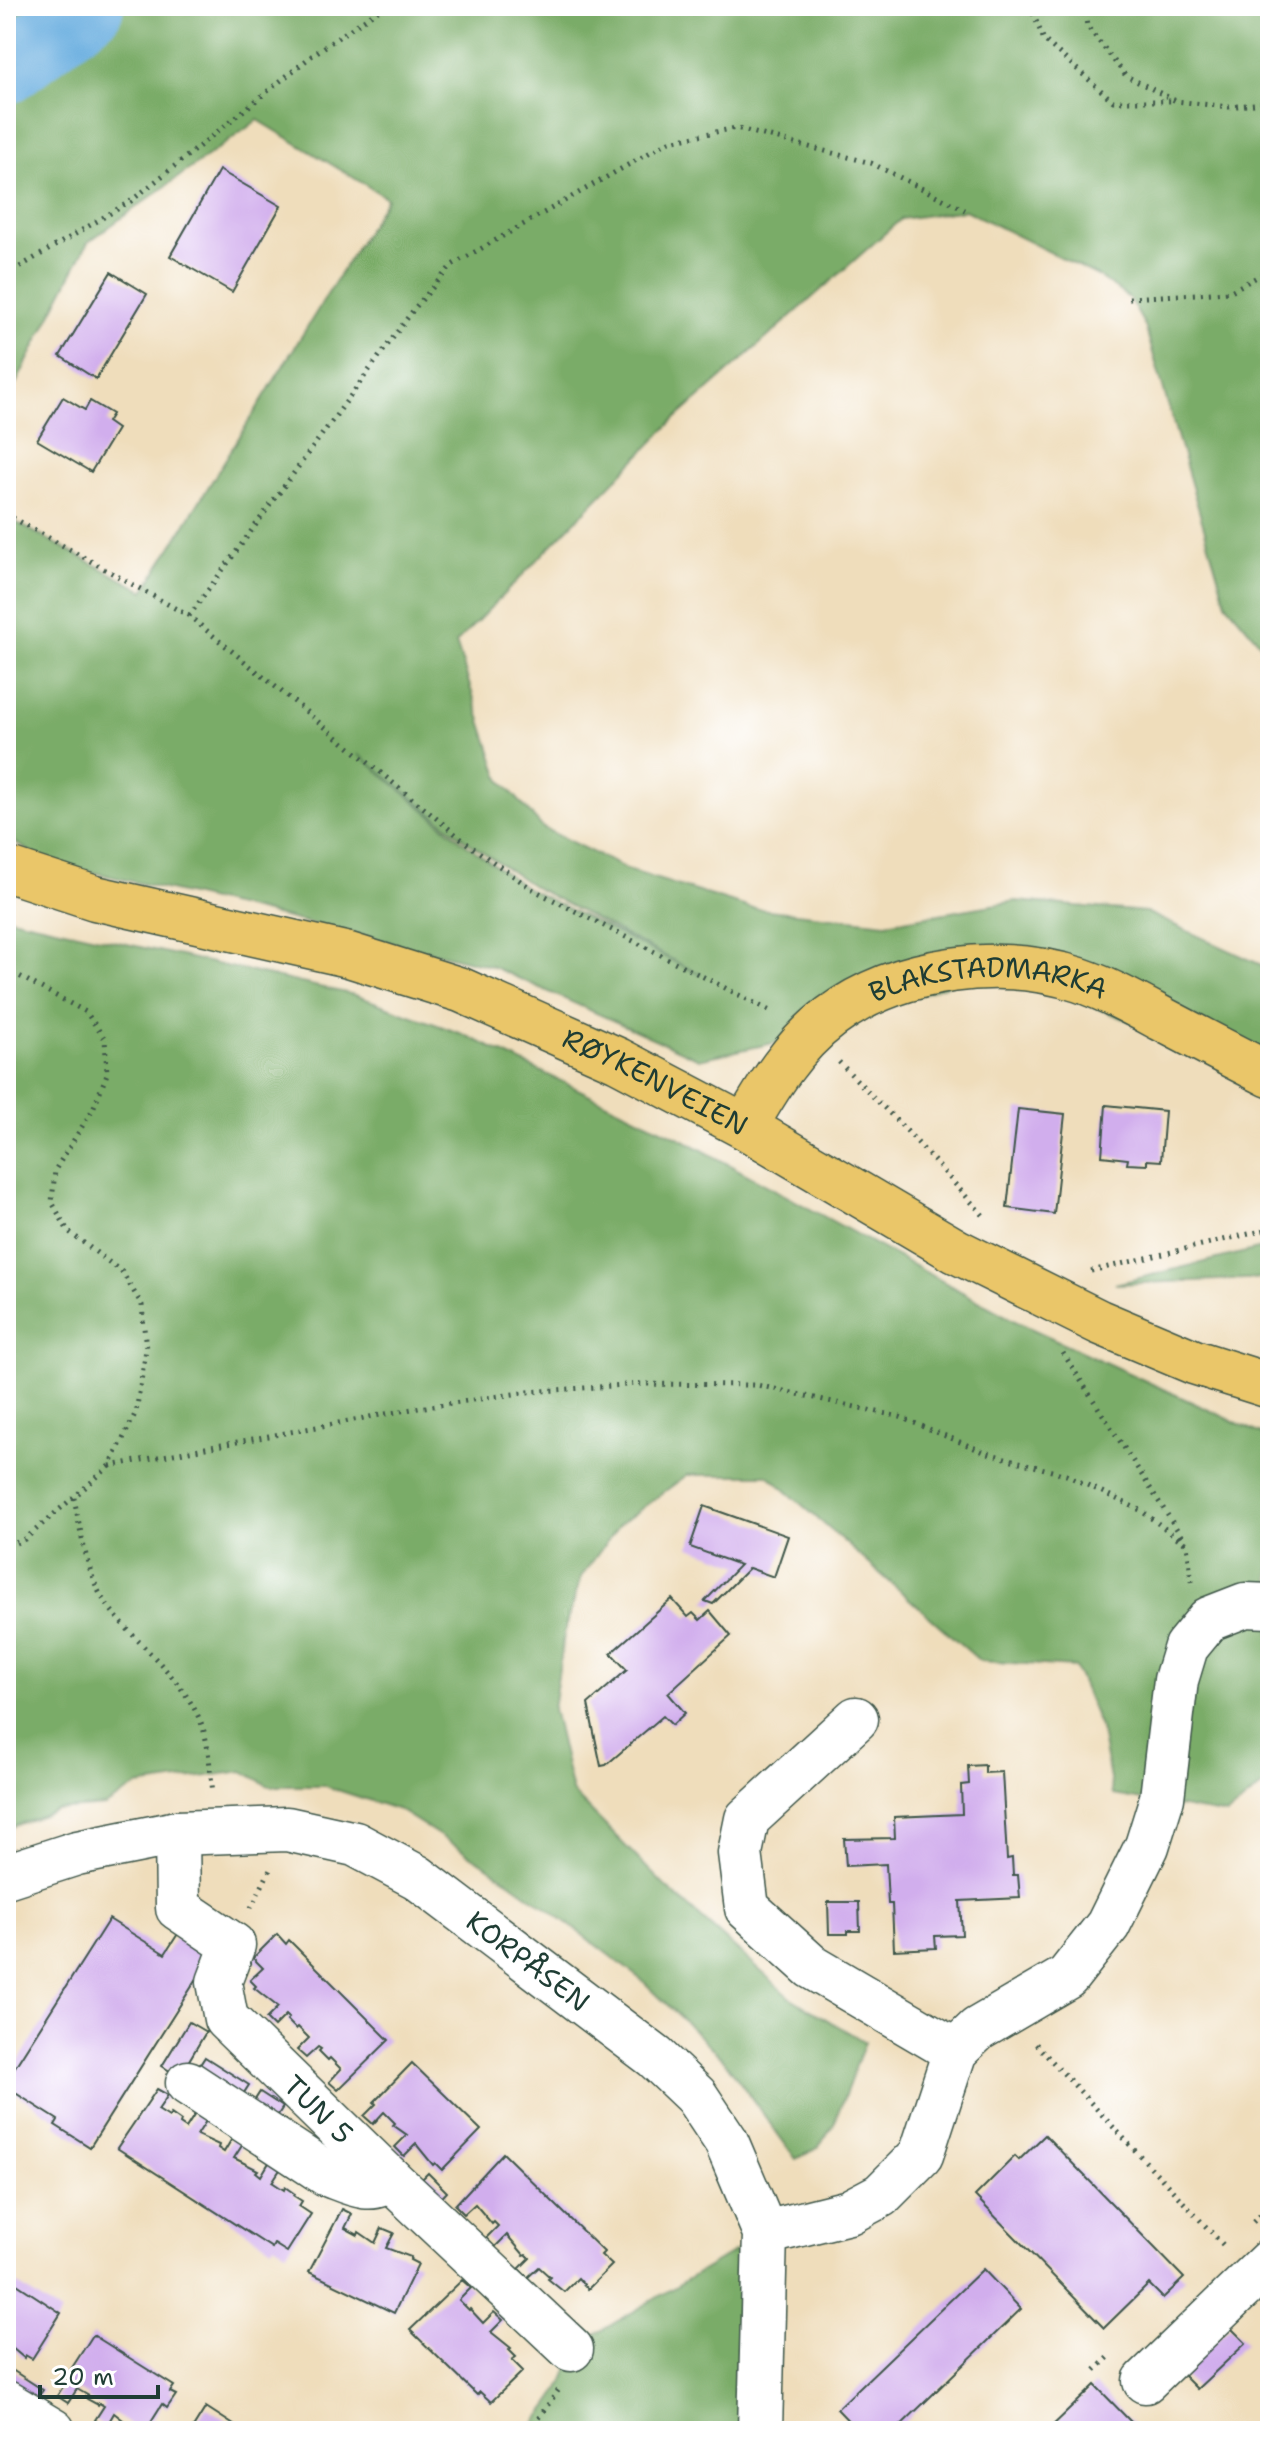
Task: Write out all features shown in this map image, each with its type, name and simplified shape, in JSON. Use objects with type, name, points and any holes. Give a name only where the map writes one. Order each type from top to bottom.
[{"type":"main road","name":"RØYKENVEIEN","points":[[6,869],[95,898],[349,955],[461,990],[605,1054],[745,1127],[956,1251],[1099,1322],[1194,1362],[1270,1386]]},
{"type":"main road","name":"BLAKSTADMARKA","points":[[745,1127],[773,1079],[829,1018],[886,986],[944,972],[993,968],[1042,970],[1081,981],[1125,1000],[1270,1075]]},
{"type":"street","points":[[765,2233],[849,2212],[881,2195],[921,2155],[955,2051],[978,2029],[1067,1977],[1108,1925],[1147,1846],[1162,1798],[1176,1680],[1186,1647],[1209,1619],[1245,1605],[1270,1606]]},
{"type":"street","points":[[856,1719],[747,1819],[740,1853],[747,1908],[812,1967],[955,2051]]},
{"type":"street","name":"KORPÅSEN","points":[[6,1876],[77,1853],[198,1832],[287,1829],[355,1844],[417,1877],[655,2057],[696,2096],[726,2141],[765,2233],[760,2431]]},
{"type":"street","points":[[198,1832],[178,1908],[233,1945]]},
{"type":"street","name":"TUN 5","points":[[233,1945],[219,1982],[226,2019],[571,2349]]},
{"type":"street","points":[[188,2083],[327,2174],[372,2188],[389,2178]]},
{"type":"street","points":[[1145,2381],[1261,2269]]},
{"type":"street","points":[[6,2403],[53,2431]]},
{"type":"path","points":[[6,275],[131,201],[314,54],[384,6]]},
{"type":"path","points":[[1030,6],[1044,40],[1113,101],[1176,101],[1229,107],[1270,102]]},
{"type":"path","points":[[1084,6],[1087,26],[1126,76],[1176,101]]},
{"type":"path","points":[[189,616],[414,309],[452,265],[656,148],[670,141],[736,128],[871,163],[965,210]]},
{"type":"path","points":[[1129,298],[1229,292],[1270,270]]},
{"type":"path","points":[[6,514],[189,616],[469,845],[532,889],[770,1010],[811,1035],[907,1131],[982,1214]]},
{"type":"path","points":[[6,969],[86,1012],[105,1039],[107,1074],[93,1109],[55,1170],[52,1202],[68,1231],[122,1272],[142,1305],[146,1350],[136,1412],[110,1466],[25,1539],[6,1547]]},
{"type":"path","points":[[1090,1271],[1270,1229]]},
{"type":"path","points":[[110,1466],[412,1409],[527,1392],[640,1384],[757,1385],[900,1417],[984,1452],[1066,1475],[1140,1510],[1187,1545],[1061,1349]]},
{"type":"path","points":[[74,1498],[85,1552],[101,1596],[169,1672],[189,1699],[203,1727],[198,1832]]},
{"type":"path","points":[[233,1945],[271,1866]]},
{"type":"path","points":[[1007,2012],[1261,2269]]},
{"type":"path","points":[[529,2431],[559,2392],[571,2361],[571,2349]]},
{"type":"green space","points":[[25,6],[1270,6],[1270,655],[1226,603],[1145,326],[1129,298],[1096,275],[965,210],[901,219],[674,420],[456,643],[500,779],[543,828],[628,870],[750,908],[886,923],[1016,901],[1146,912],[1270,969],[1270,1075],[993,968],[811,1035],[699,1059],[491,966],[46,861],[6,837],[6,517],[144,591],[387,198],[258,120],[88,242],[6,403],[6,16]],"holes":[[[358,754],[468,842],[534,887],[701,975],[528,889],[467,845]]]},
{"type":"green space","points":[[6,917],[355,995],[465,1035],[684,1140],[1015,1321],[1270,1438],[1270,1780],[1227,1815],[1113,1795],[1100,1727],[1075,1667],[980,1661],[768,1475],[687,1475],[619,1525],[581,1577],[564,1634],[553,1709],[572,1792],[665,1886],[791,1998],[865,2042],[834,2124],[818,2148],[796,2159],[723,2059],[643,1981],[483,1863],[399,1810],[325,1786],[269,1786],[243,1771],[137,1786],[105,1806],[56,1810],[6,1829]]},
{"type":"green space","points":[[1270,1246],[1270,1278],[1115,1284]]},
{"type":"green space","points":[[765,2233],[760,2431],[529,2431],[563,2382],[568,2372],[571,2349]]},
{"type":"building","points":[[219,170],[281,206],[232,292],[170,256]]},
{"type":"building","points":[[111,272],[147,294],[96,379],[60,356]]},
{"type":"building","points":[[63,397],[85,410],[90,401],[112,414],[107,422],[117,429],[91,472],[37,440]]},
{"type":"building","points":[[1106,1105],[1165,1111],[1161,1161],[1147,1160],[1147,1165],[1127,1164],[1128,1159],[1102,1156]]},
{"type":"building","points":[[1018,1109],[1065,1114],[1054,1214],[1007,1208]]},
{"type":"building","points":[[704,1506],[788,1536],[774,1577],[749,1568],[713,1604],[705,1601],[740,1565],[690,1547]]},
{"type":"building","points":[[672,1599],[688,1617],[693,1613],[700,1620],[710,1611],[731,1636],[668,1693],[685,1713],[672,1725],[663,1716],[601,1766],[588,1704],[627,1670],[611,1653]]},
{"type":"building","points":[[985,1765],[985,1773],[1002,1772],[1007,1859],[1012,1858],[1013,1875],[1018,1875],[1020,1898],[960,1901],[962,1935],[935,1936],[936,1948],[894,1950],[886,1864],[846,1866],[844,1839],[895,1838],[894,1817],[962,1814],[961,1785],[969,1784],[968,1766]]},
{"type":"building","points":[[828,1902],[859,1902],[860,1931],[829,1934]]},
{"type":"building","points":[[109,1919],[165,1954],[181,1929],[215,1950],[90,2147],[55,2125],[58,2120],[6,2087],[6,2081]]},
{"type":"building","points":[[277,1934],[286,1944],[289,1940],[389,2040],[338,2090],[329,2082],[341,2069],[330,2058],[328,2060],[318,2047],[306,2058],[297,2050],[309,2038],[287,2020],[286,2015],[274,2027],[266,2019],[278,2007],[254,1988],[256,1986],[250,1980],[263,1968],[253,1958]]},
{"type":"building","points":[[189,2022],[206,2032],[179,2077],[162,2066]]},
{"type":"building","points":[[205,2057],[249,2085],[238,2102],[194,2074]]},
{"type":"building","points":[[412,2063],[481,2130],[442,2170],[435,2163],[433,2165],[416,2144],[404,2156],[395,2147],[407,2135],[393,2125],[395,2123],[384,2112],[373,2124],[364,2116]]},
{"type":"building","points":[[157,2089],[168,2095],[158,2110],[169,2117],[171,2114],[186,2128],[195,2114],[206,2121],[197,2135],[219,2145],[218,2148],[224,2152],[233,2137],[243,2144],[234,2158],[258,2170],[256,2172],[261,2176],[270,2161],[281,2168],[272,2182],[295,2194],[302,2201],[299,2206],[311,2214],[287,2252],[274,2244],[272,2248],[117,2148]]},
{"type":"building","points":[[260,2092],[283,2107],[272,2124],[249,2109]]},
{"type":"building","points":[[1045,2135],[1184,2278],[1163,2298],[1149,2284],[1104,2328],[975,2196],[1015,2156],[1019,2160]]},
{"type":"building","points":[[503,2153],[604,2252],[601,2255],[612,2265],[588,2289],[578,2278],[564,2292],[539,2267],[527,2278],[519,2269],[530,2258],[507,2235],[495,2247],[486,2238],[498,2226],[494,2222],[492,2224],[475,2204],[464,2214],[455,2205]]},
{"type":"building","points":[[428,2173],[447,2192],[433,2207],[414,2187]]},
{"type":"building","points":[[342,2209],[352,2214],[345,2228],[358,2235],[359,2232],[375,2243],[382,2228],[394,2233],[386,2248],[411,2257],[410,2260],[418,2264],[394,2313],[309,2272]]},
{"type":"building","points":[[983,2269],[1021,2309],[895,2431],[858,2431],[837,2409]]},
{"type":"building","points":[[6,2277],[61,2313],[32,2359],[25,2355],[24,2358],[6,2343]]},
{"type":"building","points":[[462,2280],[471,2288],[459,2300],[483,2323],[494,2312],[503,2320],[491,2332],[511,2348],[509,2350],[516,2357],[512,2360],[523,2371],[491,2402],[480,2392],[477,2395],[410,2330]]},
{"type":"building","points":[[1230,2327],[1246,2343],[1197,2389],[1182,2374]]},
{"type":"building","points":[[93,2335],[174,2386],[170,2392],[176,2395],[167,2408],[162,2404],[145,2431],[136,2430],[114,2413],[106,2427],[95,2420],[104,2406],[87,2399],[89,2396],[77,2389],[68,2403],[57,2396]]},
{"type":"building","points":[[9,2368],[43,2390],[31,2407],[6,2391]]},
{"type":"building","points":[[1095,2385],[1134,2425],[1127,2431],[1047,2431]]},
{"type":"building","points":[[206,2407],[243,2431],[191,2431]]},
{"type":"waterway","points":[[6,69],[89,6]]}]
